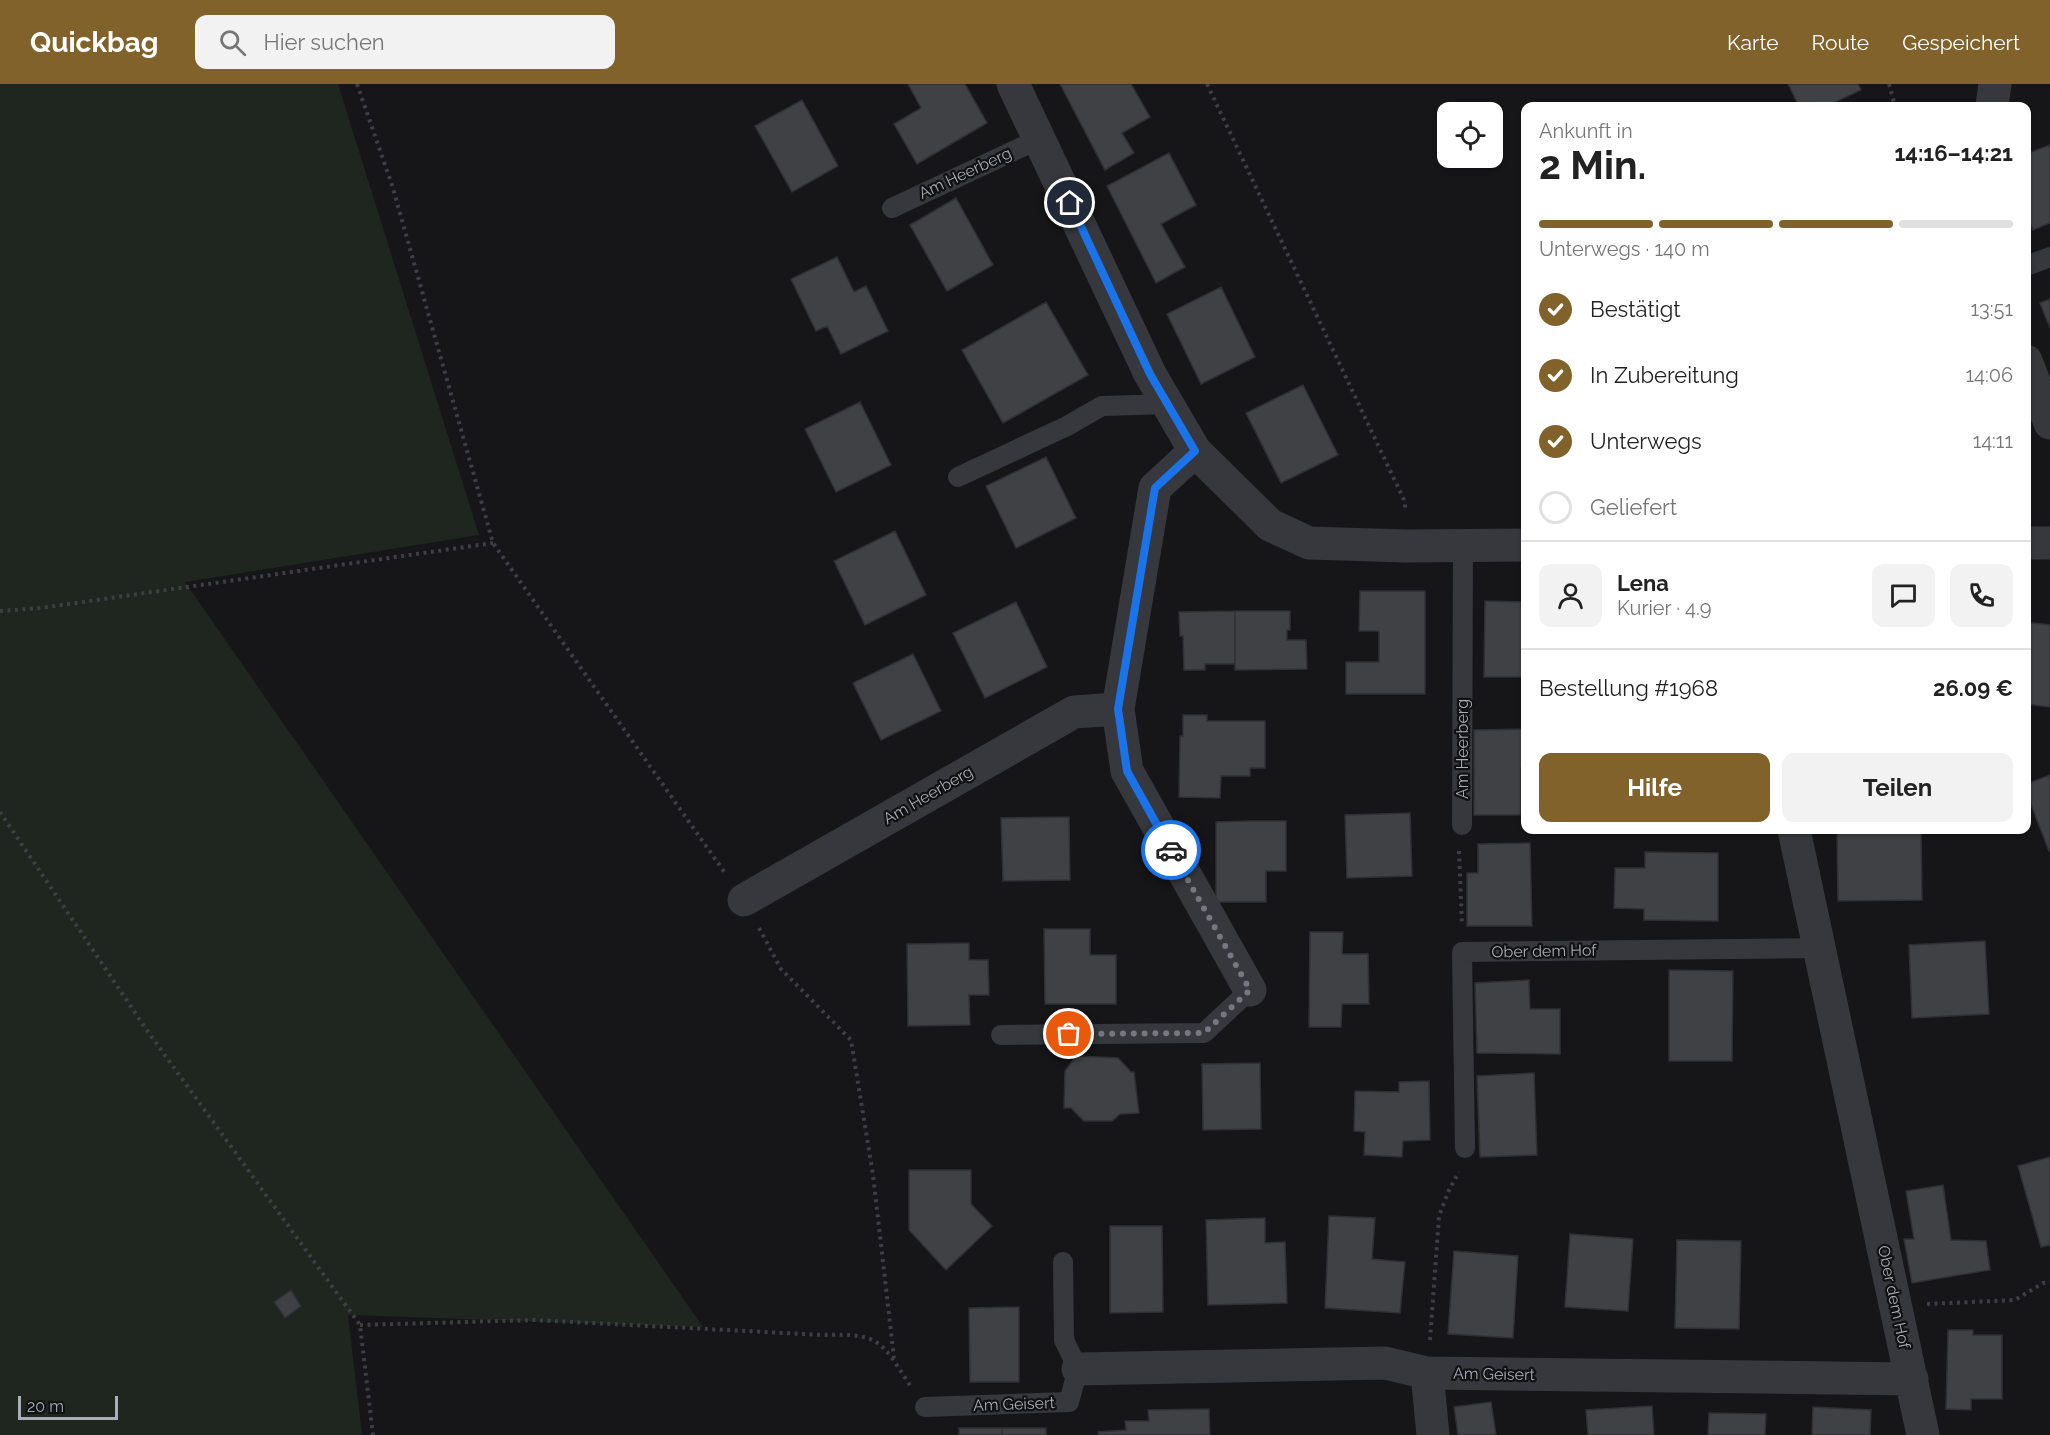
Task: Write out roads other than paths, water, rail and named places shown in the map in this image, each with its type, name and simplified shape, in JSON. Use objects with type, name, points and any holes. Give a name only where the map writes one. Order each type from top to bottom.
[{"type":"street","points":[[1013,84],[1150,374],[1195,451],[1270,525],[1309,543],[1406,546],[1521,545]]},
{"type":"street","points":[[1993,102],[1995,84]]},
{"type":"street","points":[[2031,375],[2050,423]]},
{"type":"street","points":[[1195,451],[1155,488],[1118,709],[1127,771],[1250,990]]},
{"type":"street","points":[[2031,543],[2050,543]]},
{"type":"street","name":"Am Heerberg","points":[[744,900],[1074,712],[1118,709]]},
{"type":"street","name":"Ober dem Hof","points":[[1795,834],[1923,1435]]},
{"type":"street","name":"Am Geisert","points":[[1077,1369],[1385,1363],[1427,1373],[1912,1379]]},
{"type":"street","points":[[1427,1373],[1433,1435]]},
{"type":"lane","name":"Am Heerberg","points":[[892,208],[1039,139]]},
{"type":"lane","points":[[2031,264],[2050,257]]},
{"type":"lane","points":[[958,477],[1067,426],[1102,406],[1168,404]]},
{"type":"lane","name":"Am Heerberg","points":[[1461,825],[1463,545]]},
{"type":"lane","name":"Ober dem Hof","points":[[1465,1148],[1462,952],[1821,948]]},
{"type":"lane","points":[[1001,1035],[1204,1033],[1250,990]]},
{"type":"lane","points":[[1063,1262],[1064,1340],[1077,1369]]},
{"type":"lane","name":"Am Geisert","points":[[925,1407],[1070,1402],[1077,1369]]}]
